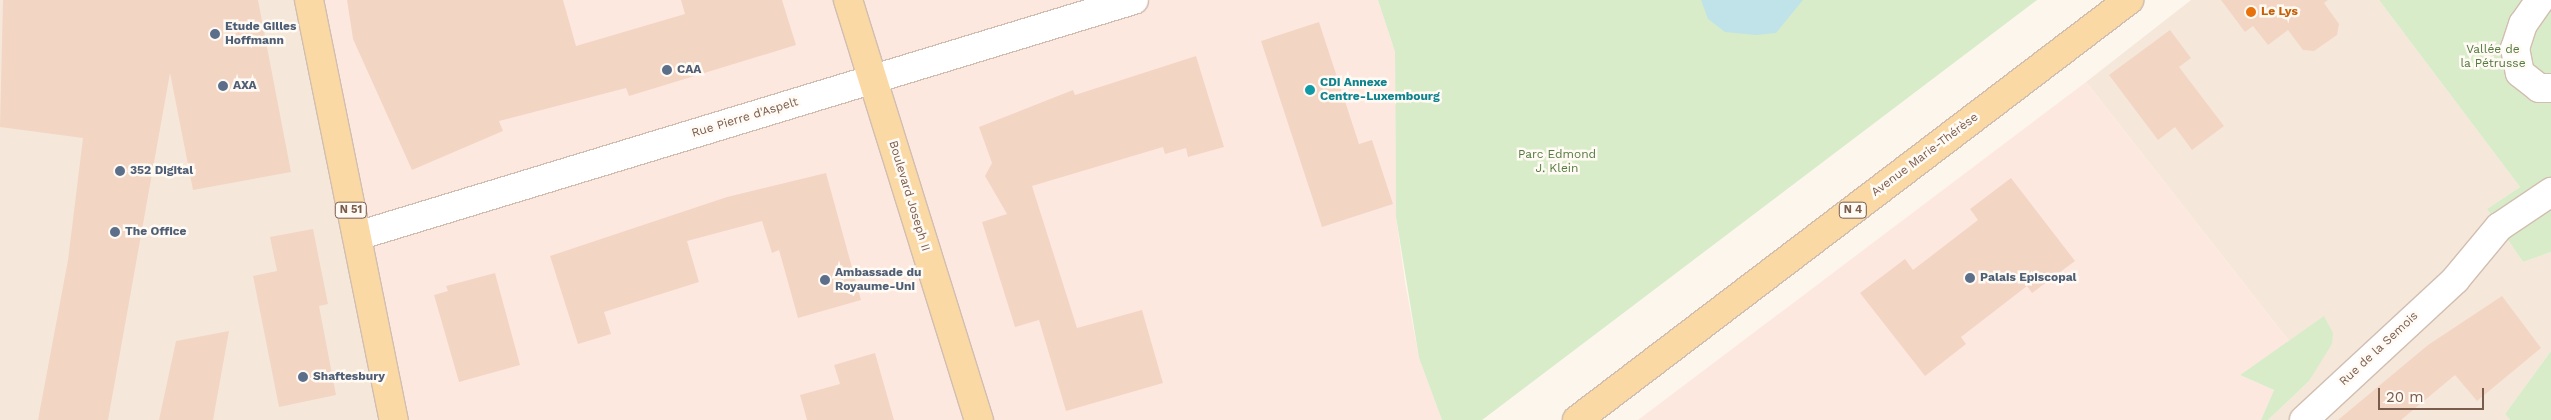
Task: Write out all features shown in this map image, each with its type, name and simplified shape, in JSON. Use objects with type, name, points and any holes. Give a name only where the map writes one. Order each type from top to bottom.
[{"type":"main road","name":"N 51","points":[[309,0],[394,420]]},
{"type":"main road","name":"Boulevard Joseph II","points":[[848,0],[979,420]]},
{"type":"main road","name":"Avenue Marie-Thérèse","points":[[1577,420],[2129,0]]},
{"type":"street","name":"Rue Pierre d'Aspelt","points":[[357,236],[1134,0]]},
{"type":"street","points":[[2540,0],[2523,24],[2515,48],[2520,73],[2539,88],[2551,88]]},
{"type":"street","name":"Rue de la Semois","points":[[2304,420],[2455,280],[2499,227],[2551,192]]},
{"type":"shaded area","points":[[0,0],[309,0],[394,420],[0,420]]},
{"type":"shaded area","points":[[309,0],[1378,0],[1395,52],[1396,217],[1405,282],[1419,358],[1442,420],[394,420]]},
{"type":"shaded area","points":[[2191,0],[2379,0],[2520,187],[2487,209],[2523,262],[2551,252],[2551,351],[2505,414],[2510,420],[2268,420],[2309,381],[2324,317],[2289,341],[2086,82]]},
{"type":"shaded area","points":[[2086,82],[2289,341],[2240,375],[2274,390],[2261,420],[1638,420]]},
{"type":"green space","name":"Parc Edmond J. Klein","points":[[1378,0],[2037,0],[1482,420],[1442,420],[1419,358],[1396,217],[1395,52]]},
{"type":"green space","name":"Vallée de la Pétrusse","points":[[2379,0],[2551,0],[2551,252],[2523,262],[2487,209],[2520,187]]},
{"type":"green space","points":[[2324,316],[2333,333],[2332,344],[2309,381],[2268,420],[2261,420],[2274,390],[2240,375]]},
{"type":"green space","points":[[2551,351],[2551,420],[2510,420],[2505,414]]},
{"type":"water","points":[[1701,0],[1803,0],[1776,33],[1756,35],[1725,32],[1708,19]]},
{"type":"building","points":[[3,0],[258,0],[291,172],[193,190],[170,73],[108,420],[38,420],[68,260],[83,138],[0,127]]},
{"type":"building","points":[[347,0],[563,0],[576,46],[685,14],[681,0],[782,0],[796,45],[629,96],[626,88],[499,121],[503,131],[412,170],[353,39]]},
{"type":"building","points":[[2221,0],[2328,0],[2324,3],[2339,24],[2337,35],[2314,51],[2303,50],[2288,30],[2268,45],[2253,26],[2245,32]]},
{"type":"building","name":"CDI Annexe Centre-Luxembourg","points":[[1319,22],[1359,144],[1372,140],[1393,204],[1322,227],[1261,41]]},
{"type":"building","points":[[2170,30],[2191,58],[2179,67],[2224,126],[2192,150],[2175,127],[2158,140],[2109,75]]},
{"type":"building","points":[[1196,56],[1224,147],[1188,157],[1186,148],[1165,154],[1163,147],[1032,186],[1077,328],[1142,310],[1163,383],[1066,411],[1039,320],[1015,327],[982,222],[1007,214],[985,176],[992,163],[979,127],[1073,90],[1075,95]]},
{"type":"building","points":[[826,173],[861,300],[798,318],[779,250],[772,253],[762,221],[687,241],[699,282],[604,312],[611,334],[578,344],[550,256],[727,197]]},
{"type":"building","points":[[2011,178],[2075,261],[2032,293],[2027,286],[1961,337],[1966,344],[1925,376],[1860,293],[1905,259],[1913,270],[1978,220],[1970,209]]},
{"type":"building","points":[[313,229],[328,304],[319,306],[336,395],[279,407],[253,276],[277,271],[270,237]]},
{"type":"building","points":[[495,273],[520,365],[459,382],[434,295],[448,291],[446,286]]},
{"type":"building","points":[[2502,296],[2541,348],[2477,401],[2455,375],[2401,420],[2338,420],[2428,345]]},
{"type":"building","points":[[229,331],[213,420],[159,420],[176,341]]},
{"type":"building","points":[[875,353],[894,420],[807,420],[800,395],[840,384],[834,365]]},
{"type":"place","name":"Le Lys","points":[[2251,12]]},
{"type":"place","name":"Etude Gilles Hoffmann","points":[[215,34]]},
{"type":"place","name":"CAA","points":[[667,70]]},
{"type":"place","name":"AXA","points":[[223,86]]},
{"type":"place","name":"CDI Annexe Centre-Luxembourg","points":[[1310,90]]},
{"type":"place","name":"352 Digital","points":[[120,171]]},
{"type":"place","name":"The Office","points":[[115,232]]},
{"type":"place","name":"Palais Episcopal","points":[[1970,278]]},
{"type":"place","name":"Ambassade du Royaume-Uni","points":[[825,280]]},
{"type":"place","name":"Shaftesbury","points":[[303,377]]}]
